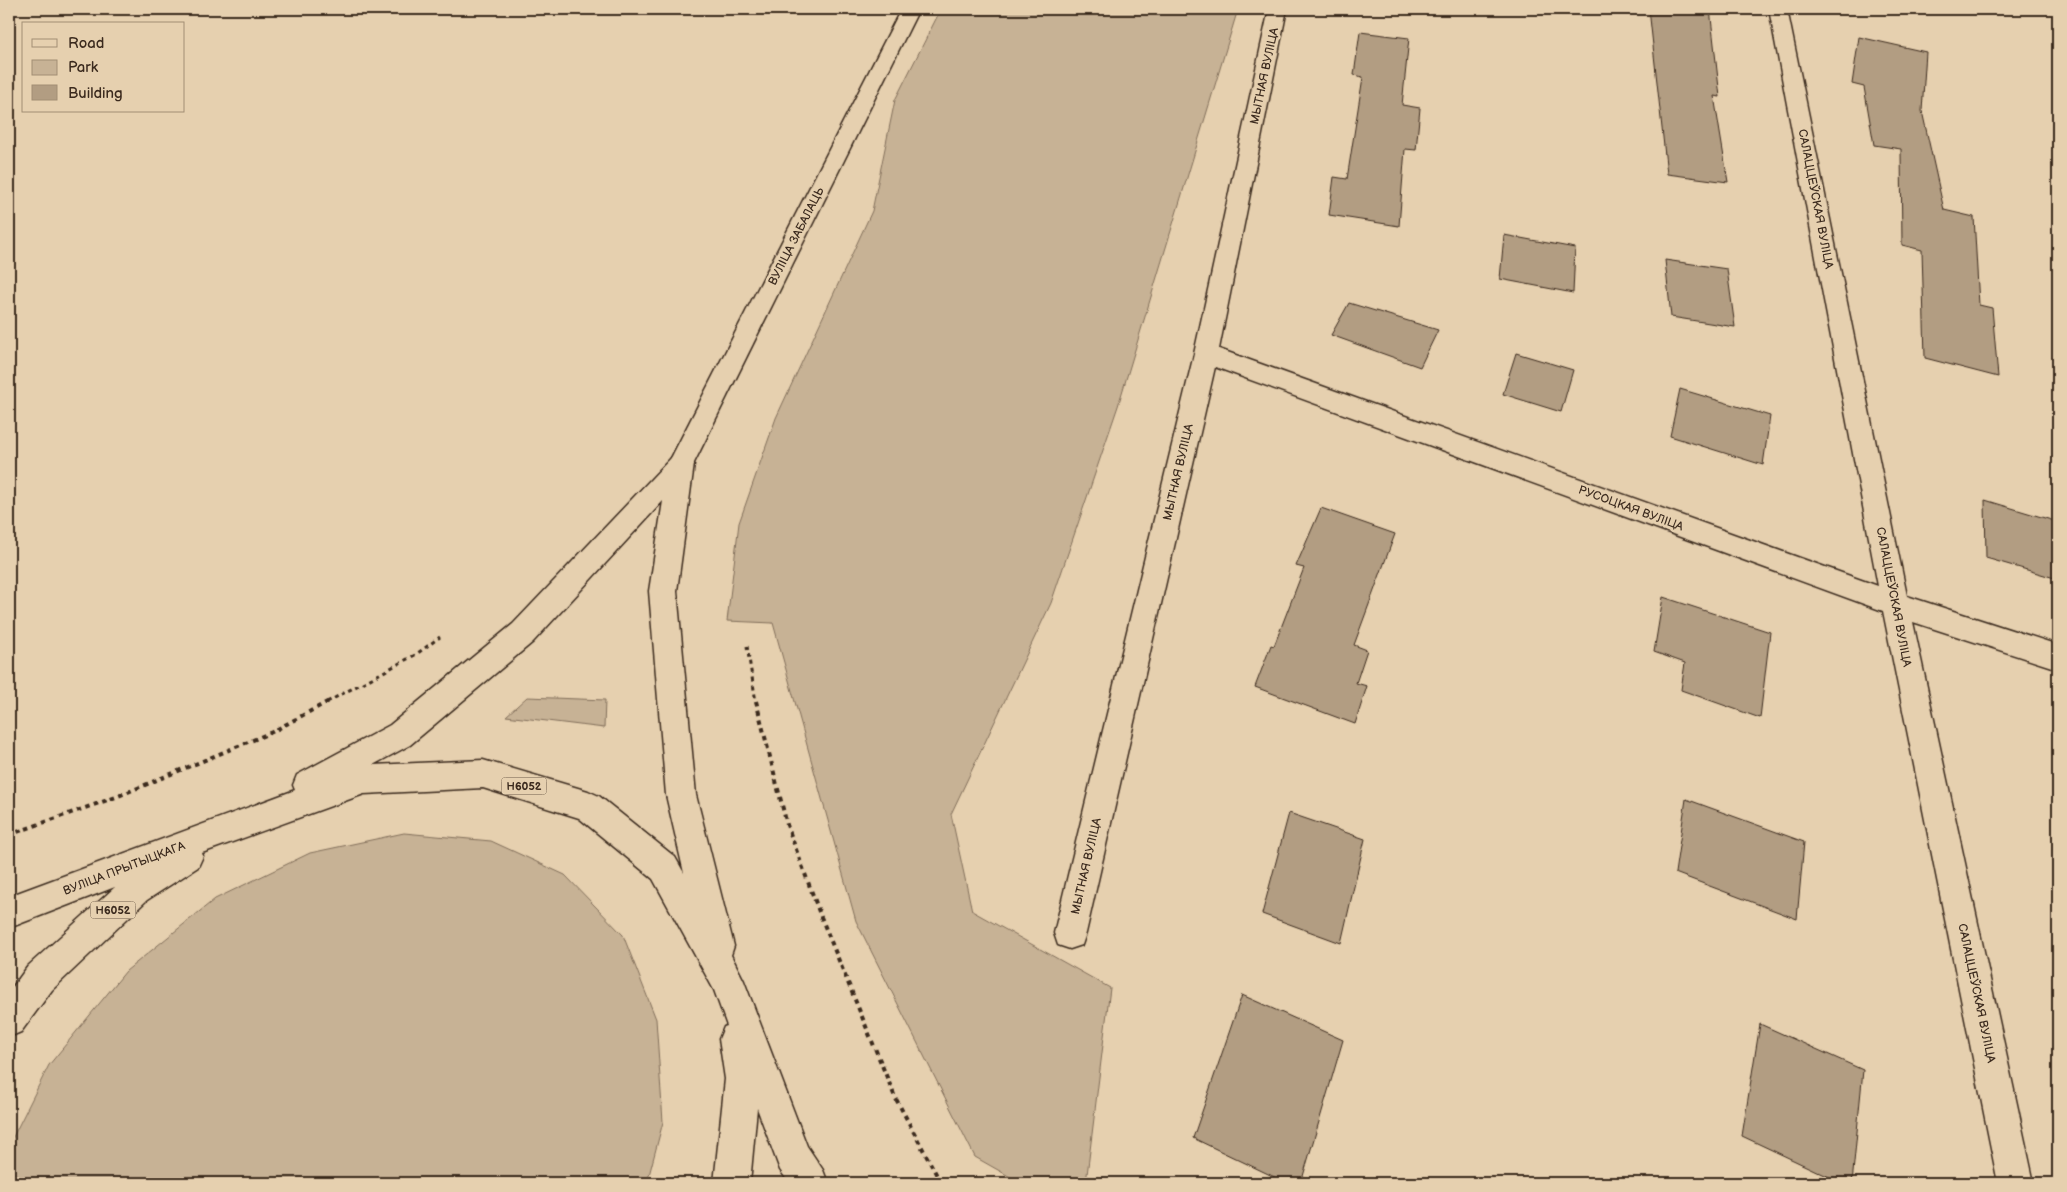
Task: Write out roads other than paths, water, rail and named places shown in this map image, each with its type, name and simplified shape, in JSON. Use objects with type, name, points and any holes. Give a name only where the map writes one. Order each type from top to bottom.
[{"type":"street","name":"ВУЛІЦА ЗАБАЛАЦЬ","points":[[681,464],[910,9]]},
{"type":"street","name":"МЫТНАЯ ВУЛІЦА","points":[[1070,933],[1206,354],[1278,9]]},
{"type":"street","name":"САЛАЦЦЕЎСКАЯ ВУЛІЦА","points":[[1778,9],[1895,604],[2016,1183]]},
{"type":"street","name":"РУСОЦКАЯ ВУЛІЦА","points":[[1206,354],[1895,604],[2058,657]]},
{"type":"street","name":"Н6052","points":[[9,1020],[40,978],[136,889],[239,824],[400,735],[523,633],[681,464]]},
{"type":"street","name":"Н6052","points":[[681,464],[663,591],[681,795],[727,980],[742,1079],[732,1183]]},
{"type":"street","name":"Н6052","points":[[239,824],[364,780],[483,774],[588,806],[664,868],[727,980]]},
{"type":"street","name":"ВУЛІЦА ПРЫТЫЦКАГА","points":[[9,912],[239,824]]},
{"type":"street","points":[[727,980],[793,1157],[810,1183]]}]
